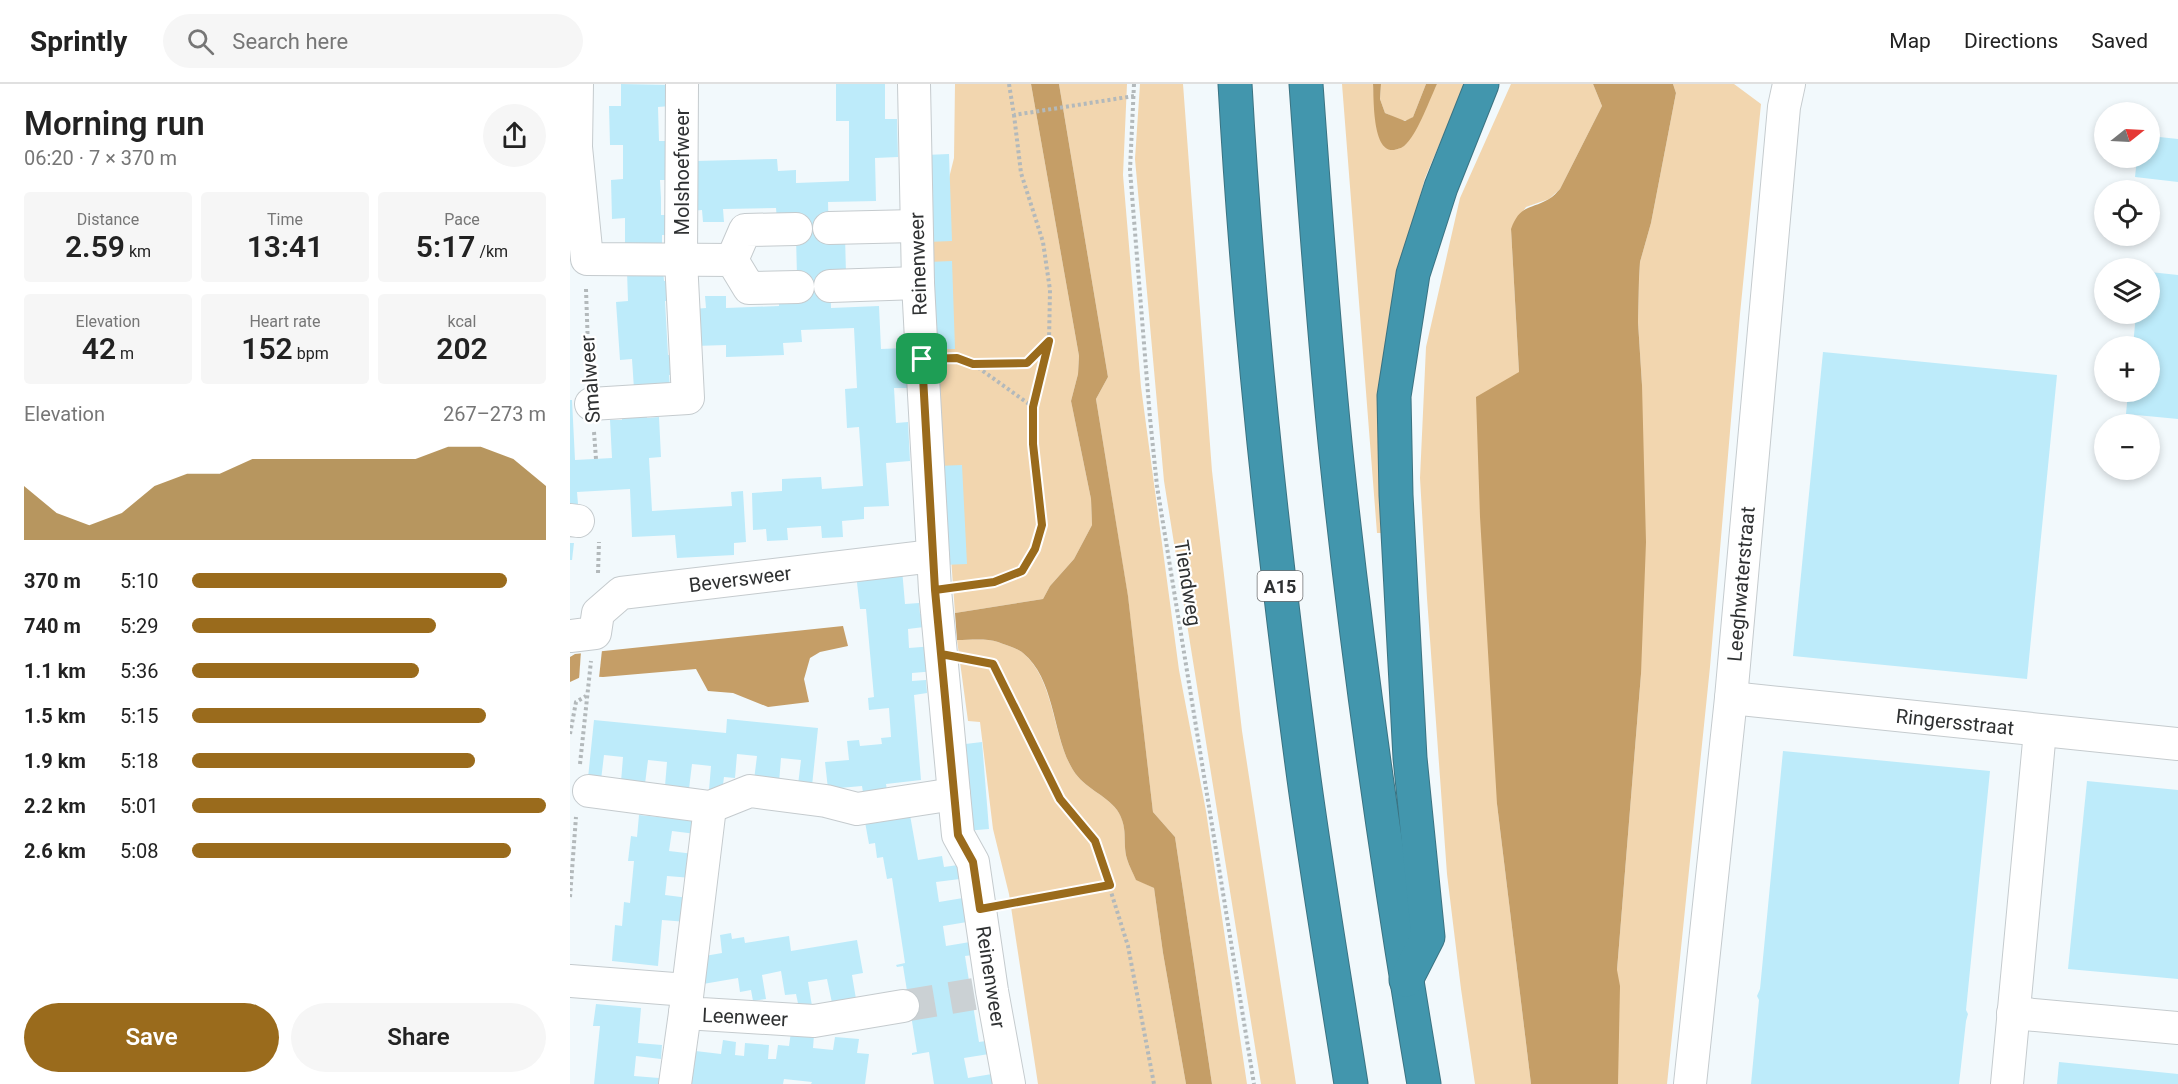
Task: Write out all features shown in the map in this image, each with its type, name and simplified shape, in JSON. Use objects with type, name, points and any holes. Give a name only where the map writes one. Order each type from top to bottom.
[{"type":"highway","name":"A15","points":[[1235,84],[1241,195],[1271,516],[1306,792],[1351,1084]]},
{"type":"highway","points":[[1306,84],[1337,461],[1361,667],[1406,980],[1424,1084]]},
{"type":"highway","points":[[1406,980],[1428,937],[1410,758],[1395,495],[1394,396],[1413,274],[1441,187],[1482,84]]},
{"type":"street","points":[[577,84],[573,147],[586,259]]},
{"type":"street","name":"Molshoefweer","points":[[591,404],[688,398],[681,260],[682,84]]},
{"type":"street","name":"Reinenweer","points":[[914,84],[918,283],[933,556],[954,794],[958,835],[973,862],[980,909],[983,993],[1009,1084]]},
{"type":"street","name":"Leeghwaterstraat","points":[[1690,1084],[1731,698],[1786,85]]},
{"type":"street","points":[[829,228],[916,226]]},
{"type":"street","points":[[796,229],[745,230],[732,260],[749,288],[798,287]]},
{"type":"street","name":"Molshoefweer","points":[[586,259],[732,260]]},
{"type":"street","points":[[830,286],[918,283]]},
{"type":"street","name":"Beversweer","points":[[570,636],[595,633],[598,613],[621,593],[933,556]]},
{"type":"street","name":"Ringersstraat","points":[[1731,698],[2178,744]]},
{"type":"street","points":[[2007,1084],[2040,731]]},
{"type":"street","points":[[589,791],[710,807],[750,792],[826,801],[857,808],[954,794]]},
{"type":"street","name":"Leenweer","points":[[710,807],[686,1001],[814,1021],[903,1006]]},
{"type":"street","points":[[570,981],[686,1001],[675,1084]]},
{"type":"street","points":[[2013,1013],[2178,1028]]},
{"type":"path","points":[[935,590],[994,582],[1022,571],[1035,549],[1042,525],[1033,444],[1033,407],[1049,341],[1050,290],[1043,242],[1021,173],[1010,84]]},
{"type":"path","name":"Tiendweg","points":[[1134,84],[1130,170],[1157,486],[1254,1084]]},
{"type":"path","points":[[1014,115],[1134,96]]},
{"type":"path","name":"Smalweer","points":[[586,259],[591,404],[596,459]]},
{"type":"path","points":[[973,364],[1027,363],[1049,341]]},
{"type":"path","points":[[922,359],[957,358],[973,364],[1033,407]]},
{"type":"path","points":[[582,524],[598,613]]},
{"type":"path","points":[[941,654],[993,664],[1060,799],[1095,841],[1128,946],[1154,1084]]},
{"type":"path","points":[[570,734],[576,702],[587,696]]},
{"type":"path","points":[[980,909],[1110,885]]},
{"type":"shaded area","points":[[955,84],[1031,84],[1079,356],[1078,374],[1071,401],[1091,499],[1092,525],[1074,559],[1050,586],[1043,599],[955,613],[938,378],[932,246],[954,158]]},
{"type":"shaded area","points":[[1031,84],[1059,84],[1108,377],[1096,399],[1128,596],[1153,812],[1175,837],[1212,1084],[1186,1084],[1154,888],[1136,880],[1127,859],[1123,823],[1117,810],[1083,782],[1073,770],[1061,741],[1048,693],[1034,664],[1023,653],[998,642],[957,640],[955,613],[1043,599],[1050,586],[1074,559],[1092,525],[1091,499],[1071,401],[1078,374],[1079,356]]},
{"type":"shaded area","points":[[1059,84],[1127,84],[1123,175],[1141,387],[1179,670],[1206,811],[1247,1084],[1212,1084],[1175,837],[1153,812],[1128,597],[1096,399],[1108,377]]},
{"type":"shaded area","points":[[1140,84],[1183,84],[1212,471],[1242,731],[1296,1084],[1261,1084],[1164,481],[1135,159]]},
{"type":"shaded area","points":[[1342,84],[1373,84],[1377,130],[1390,150],[1405,145],[1437,84],[1465,84],[1425,178],[1408,240],[1385,533],[1377,533]]},
{"type":"shaded area","points":[[1373,84],[1381,84],[1380,99],[1385,113],[1405,121],[1413,117],[1426,84],[1437,84],[1416,131],[1400,148],[1387,149],[1378,134]]},
{"type":"shaded area","points":[[1381,84],[1426,84],[1413,117],[1402,120],[1385,113],[1380,99]]},
{"type":"shaded area","points":[[1511,84],[1593,84],[1602,106],[1560,189],[1549,199],[1526,207],[1511,229],[1519,372],[1497,804],[1531,1084],[1475,1084],[1447,874],[1420,478],[1426,347],[1460,198]]},
{"type":"shaded area","points":[[1593,84],[1673,84],[1676,93],[1651,223],[1640,262],[1639,279],[1638,322],[1646,542],[1641,674],[1617,970],[1620,986],[1618,1084],[1531,1084],[1497,804],[1480,517],[1476,397],[1519,372],[1511,229],[1522,211],[1550,198],[1560,189],[1602,106]]},
{"type":"shaded area","points":[[1673,84],[1734,84],[1761,104],[1740,314],[1710,667],[1667,1084],[1618,1084],[1617,970],[1641,674],[1642,385],[1638,322],[1639,279],[1640,262],[1651,223],[1676,93]]},
{"type":"shaded area","points":[[843,626],[848,646],[820,652],[810,658],[804,679],[809,702],[768,707],[733,693],[708,691],[696,669],[603,677],[583,676],[570,682],[570,657],[575,654]]},
{"type":"shaded area","points":[[957,640],[993,641],[1023,653],[1041,678],[1066,756],[1073,770],[1083,782],[1112,804],[1121,816],[1130,867],[1136,879],[1154,888],[1186,1084],[1038,1084],[1009,894],[993,829],[980,722],[968,721]]},
{"type":"pier","points":[[602,650],[599,678],[579,680],[581,651]]},
{"type":"building","points":[[621,84],[670,85],[670,106],[658,107],[659,141],[671,141],[673,180],[660,180],[661,215],[674,215],[674,235],[662,235],[662,248],[625,249],[625,218],[612,219],[611,180],[623,179],[623,145],[610,145],[609,106],[621,106]]},
{"type":"building","points":[[836,84],[885,84],[885,119],[897,119],[898,157],[875,158],[876,201],[828,202],[829,236],[845,235],[846,274],[830,275],[831,308],[879,306],[881,349],[905,348],[907,388],[894,388],[896,423],[908,422],[910,461],[886,463],[889,506],[864,507],[864,519],[842,521],[843,537],[822,538],[821,526],[787,528],[788,540],[767,541],[766,529],[753,530],[752,493],[782,491],[782,479],[821,477],[822,489],[863,486],[859,427],[847,428],[845,389],[857,388],[854,328],[801,330],[802,342],[783,343],[784,355],[726,357],[726,345],[695,346],[693,309],[706,308],[705,296],[726,296],[726,308],[779,306],[779,294],[797,276],[796,237],[777,220],[776,208],[723,209],[724,222],[703,222],[702,210],[690,211],[695,161],[777,159],[778,171],[796,170],[796,183],[849,181],[849,121],[836,121]]},
{"type":"building","points":[[2160,137],[2178,139],[2178,182],[2135,177],[2136,168],[2160,168]]},
{"type":"building","points":[[949,154],[952,241],[927,242],[925,155]]},
{"type":"building","points":[[952,261],[955,349],[931,349],[928,262]]},
{"type":"building","points":[[663,269],[664,281],[676,280],[678,301],[665,301],[668,355],[681,354],[682,375],[669,375],[670,388],[634,389],[632,359],[620,360],[616,302],[628,301],[627,271]]},
{"type":"building","points":[[2160,273],[2178,275],[2178,419],[2160,417],[2160,414],[2126,414],[2127,402],[2160,402],[2160,336],[2134,336],[2135,324],[2160,324]]},
{"type":"building","points":[[1823,352],[2057,375],[2027,679],[1793,656]]},
{"type":"building","points":[[570,400],[572,400],[575,460],[612,458],[610,420],[622,420],[621,406],[646,405],[647,418],[659,417],[661,457],[649,458],[652,511],[732,506],[731,492],[743,491],[746,542],[734,543],[734,555],[677,558],[675,535],[632,537],[630,489],[577,492],[578,504],[570,505]]},
{"type":"building","points":[[962,465],[967,564],[943,565],[937,466]]},
{"type":"building","points":[[570,543],[574,543],[572,560],[570,560]]},
{"type":"building","points":[[902,569],[905,604],[919,603],[920,614],[931,613],[932,626],[908,629],[909,648],[934,646],[936,671],[912,673],[912,681],[926,680],[927,693],[914,695],[921,780],[886,784],[888,797],[864,799],[862,786],[828,789],[825,762],[849,760],[847,741],[859,740],[860,746],[882,744],[881,738],[891,737],[889,708],[869,710],[868,698],[874,697],[866,609],[860,609],[856,574]]},
{"type":"building","points":[[727,719],[818,728],[812,786],[798,785],[801,760],[781,758],[779,783],[754,780],[757,756],[737,754],[735,778],[724,777],[722,792],[709,790],[711,766],[702,765],[692,764],[689,789],[665,786],[667,762],[648,760],[645,784],[621,782],[623,757],[604,755],[601,780],[588,778],[594,720],[726,733]]},
{"type":"building","points":[[982,742],[989,829],[965,831],[957,745]]},
{"type":"building","points":[[1783,751],[1990,771],[1966,1010],[1968,1014],[1959,1084],[1751,1084],[1759,1000],[1757,996],[1760,989]]},
{"type":"building","points":[[2087,781],[2178,790],[2178,979],[2068,969]]},
{"type":"building","points":[[639,815],[697,821],[696,834],[672,831],[669,851],[694,854],[692,878],[667,876],[665,895],[689,898],[687,922],[662,920],[658,966],[612,961],[615,925],[622,926],[624,902],[630,903],[634,861],[628,861],[631,836],[637,837]]},
{"type":"building","points":[[910,815],[918,860],[942,856],[944,867],[958,865],[960,879],[936,882],[939,902],[963,898],[967,922],[943,926],[946,946],[970,942],[973,955],[965,956],[979,1042],[986,1041],[989,1054],[964,1058],[968,1078],[992,1074],[993,1084],[934,1084],[929,1052],[912,1055],[917,1052],[903,966],[897,967],[896,965],[905,963],[892,878],[887,879],[883,857],[877,858],[875,843],[869,844],[865,822]]},
{"type":"building","points":[[731,933],[732,939],[744,937],[745,943],[789,936],[791,951],[857,940],[863,973],[852,975],[856,999],[832,1003],[827,979],[808,982],[812,1006],[799,1008],[796,994],[785,995],[781,971],[762,975],[766,999],[753,1001],[751,990],[740,992],[738,978],[703,984],[699,957],[722,953],[720,935]]},
{"type":"building","points":[[596,1004],[641,1008],[638,1043],[662,1045],[661,1059],[636,1056],[634,1076],[659,1078],[658,1084],[594,1084],[600,1026],[593,1026]]},
{"type":"building","points":[[791,1032],[814,1035],[813,1048],[833,1050],[835,1037],[859,1039],[857,1053],[869,1054],[865,1084],[811,1084],[812,1082],[784,1079],[783,1084],[683,1084],[687,1050],[721,1054],[723,1040],[736,1042],[735,1055],[744,1056],[745,1043],[769,1045],[768,1059],[776,1059],[778,1045],[789,1046]]},
{"type":"building","points":[[2059,1062],[2178,1074],[2178,1084],[2057,1084]]},
{"type":"tunnel","points":[[903,1006],[974,994]]},
{"type":"route","points":[[922,359],[935,590],[941,654],[949,729],[958,835],[973,862],[980,909],[1110,885],[1095,841],[1060,799],[993,664],[941,654],[935,590],[994,582],[1022,571],[1035,549],[1042,525],[1033,444],[1033,407],[1049,341],[1027,363],[973,364],[957,358],[922,359]]}]
